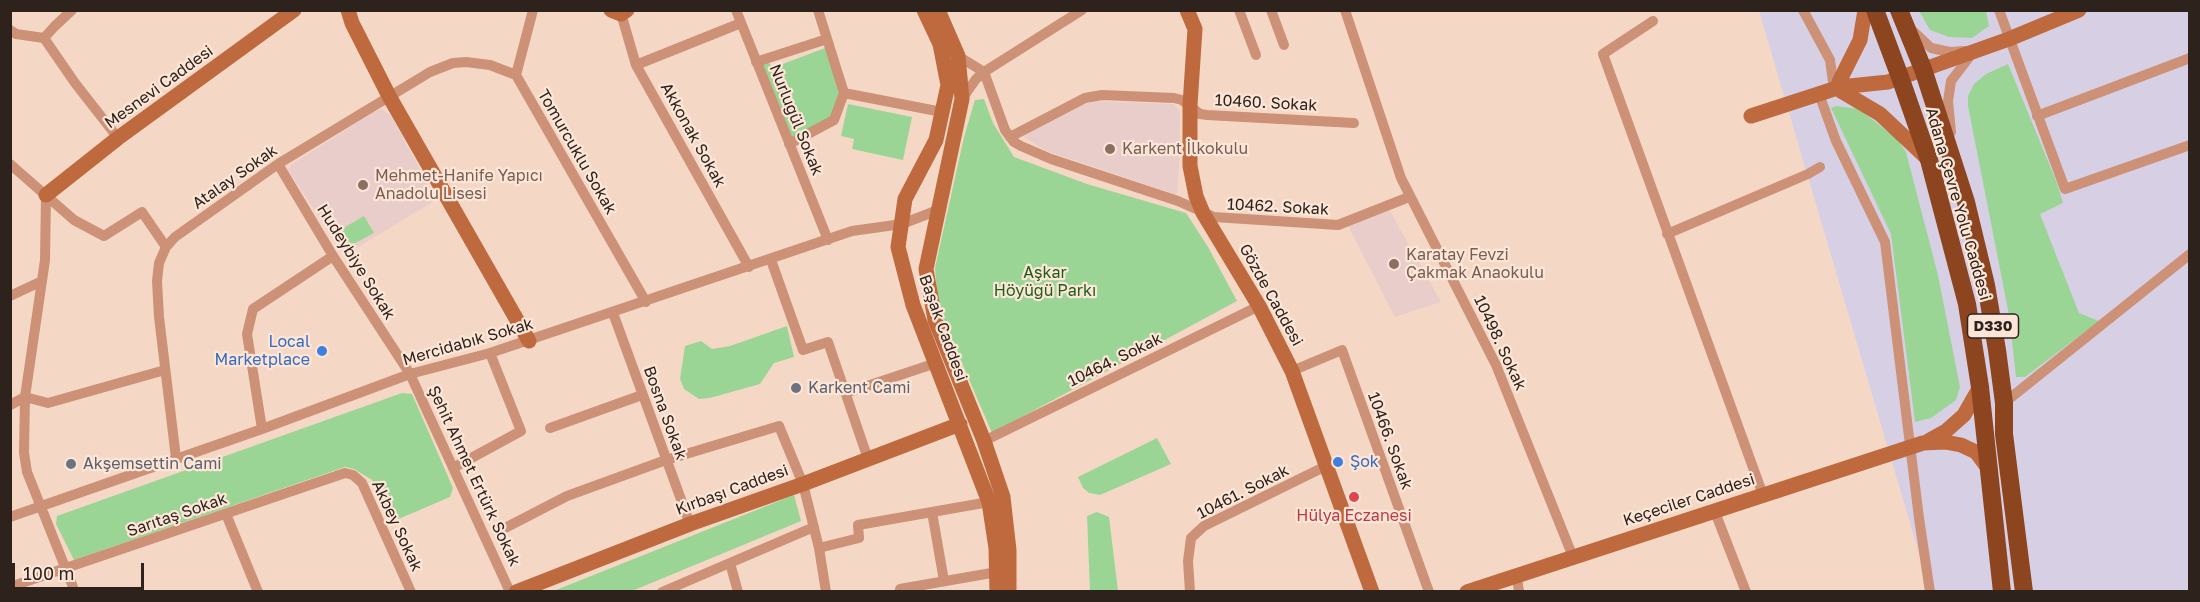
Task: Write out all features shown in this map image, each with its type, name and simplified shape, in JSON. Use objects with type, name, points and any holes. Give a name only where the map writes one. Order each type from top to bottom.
[{"type":"highway","name":"Adana Çevre Yolu Caddesi","points":[[1875,10],[1929,160],[1967,304],[1980,387],[2002,591]]},
{"type":"highway","name":"Adana Çevre Yolu Caddesi","points":[[1902,16],[1923,69],[1966,202],[1986,285],[2004,403],[2004,434],[2024,591]]},
{"type":"street","points":[[44,38],[72,10]]},
{"type":"street","points":[[516,75],[532,10]]},
{"type":"street","name":"Nurlugül Sokak","points":[[736,10],[828,240]]},
{"type":"street","points":[[789,144],[834,120],[844,93],[818,10]]},
{"type":"street","name":"Başak Caddesi","points":[[924,10],[940,44],[948,85],[936,140],[905,199],[898,247],[913,305],[989,501],[996,548],[997,591]]},
{"type":"street","name":"Başak Caddesi","points":[[938,10],[957,56],[962,99],[926,269],[935,320],[984,441],[1003,497],[1009,550],[1009,591]]},
{"type":"street","points":[[962,99],[984,72],[1082,10]]},
{"type":"street","name":"Gözde Caddesi","points":[[1187,10],[1196,29],[1190,105],[1192,181],[1203,213],[1259,306],[1292,371],[1372,591]]},
{"type":"street","points":[[1239,10],[1256,55]]},
{"type":"street","points":[[1271,10],[1284,45]]},
{"type":"street","name":"10498. Sokak","points":[[1346,10],[1394,159],[1409,197],[1497,365],[1573,556]]},
{"type":"street","points":[[1803,10],[1830,60],[1836,141],[1885,242],[1916,445],[1930,591]]},
{"type":"street","points":[[1831,90],[1839,82],[1860,40],[1865,10]]},
{"type":"street","points":[[1999,10],[2065,189],[2190,145]]},
{"type":"street","points":[[1751,116],[1831,90],[1888,82],[2009,39],[2079,10]]},
{"type":"street","name":"Mesnevi Caddesi","points":[[46,195],[118,138],[295,11]]},
{"type":"street","name":"Akkonak Sokak","points":[[620,11],[636,65],[749,267]]},
{"type":"street","points":[[345,13],[389,96],[529,340]]},
{"type":"street","points":[[1902,16],[1931,48],[1974,51]]},
{"type":"street","points":[[1653,21],[1603,54],[1763,495]]},
{"type":"street","points":[[636,65],[741,23]]},
{"type":"street","points":[[10,30],[16,34],[44,38],[75,84],[118,138]]},
{"type":"street","points":[[756,62],[827,39]]},
{"type":"street","points":[[1966,202],[1948,120],[1948,101],[1951,81],[1974,51]]},
{"type":"street","points":[[957,56],[984,72],[1001,121],[1010,137]]},
{"type":"street","points":[[2037,116],[2190,58]]},
{"type":"street","name":"Atalay Sokak","points":[[166,247],[175,237],[278,164],[430,72],[453,63],[490,65],[516,75]]},
{"type":"street","name":"Tomurcuklu Sokak","points":[[516,75],[646,302]]},
{"type":"street","points":[[1831,90],[1841,92],[1880,114],[1929,160]]},
{"type":"street","points":[[844,93],[942,112]]},
{"type":"street","name":"10460. Sokak","points":[[1010,137],[1093,95],[1174,98],[1190,105],[1200,114],[1207,115],[1354,123]]},
{"type":"street","name":"10462. Sokak","points":[[1010,137],[1021,146],[1039,155],[1178,201],[1203,213],[1224,219],[1338,225],[1409,197]]},
{"type":"street","points":[[10,164],[74,220],[104,236],[142,212],[166,247],[159,263],[157,281],[176,458]]},
{"type":"street","name":"Hudeybiye Sokak","points":[[278,164],[333,256],[410,374]]},
{"type":"street","points":[[1667,234],[1820,167]]},
{"type":"street","points":[[46,195],[46,237],[42,281],[25,397],[24,453],[27,472],[75,591]]},
{"type":"street","name":"Mercidabık Sokak","points":[[10,517],[262,429],[410,374],[490,353],[852,231],[902,224],[938,210]]},
{"type":"street","points":[[2004,403],[2190,254]]},
{"type":"street","points":[[262,429],[247,334],[253,309],[333,256]]},
{"type":"street","points":[[771,260],[803,350],[828,342],[868,459]]},
{"type":"street","points":[[10,296],[42,281]]},
{"type":"street","name":"10464. Sokak","points":[[984,441],[1259,306]]},
{"type":"street","name":"Bosna Sokak","points":[[613,313],[690,524]]},
{"type":"street","name":"10466. Sokak","points":[[1292,371],[1342,350],[1429,591]]},
{"type":"street","points":[[453,468],[521,430],[490,353]]},
{"type":"street","points":[[846,393],[936,363]]},
{"type":"street","points":[[10,405],[25,397],[48,403],[165,370]]},
{"type":"street","name":"Şehit Ahmet Ertürk Sokak","points":[[410,374],[510,591]]},
{"type":"street","points":[[1916,445],[1946,431],[1964,415],[1980,387]]},
{"type":"street","points":[[550,428],[642,395]]},
{"type":"street","name":"Kırbaşı Caddesi","points":[[516,591],[960,424]]},
{"type":"street","points":[[506,528],[567,496],[666,460],[779,426],[803,484],[819,548],[826,591]]},
{"type":"street","points":[[1916,445],[1945,442],[1961,445],[1976,452],[1988,468]]},
{"type":"street","name":"Keçeciler Caddesi","points":[[1467,591],[1518,584],[1573,556],[1715,512],[1916,445]]},
{"type":"street","name":"10461. Sokak","points":[[1190,591],[1188,561],[1191,538],[1204,526],[1326,466]]},
{"type":"street","name":"Sarıtaş Sokak","points":[[10,587],[336,475],[345,473],[353,476]]},
{"type":"street","name":"Akbey Sokak","points":[[353,476],[362,483],[367,491],[411,591]]},
{"type":"street","points":[[819,548],[859,538],[858,525],[989,501]]},
{"type":"street","points":[[932,512],[944,581]]},
{"type":"street","points":[[1715,512],[1746,591]]},
{"type":"street","points":[[226,514],[258,591]]},
{"type":"street","points":[[662,591],[814,527]]},
{"type":"street","points":[[730,563],[738,591]]},
{"type":"street","points":[[900,589],[997,572]]},
{"type":"shaded area","points":[[1759,11],[2189,11],[2189,591],[1930,591]]},
{"type":"shaded area","name":"Karkent İlkokulu","points":[[1092,101],[1174,104],[1180,112],[1177,193],[1046,151],[1024,137],[1029,132]]},
{"type":"shaded area","name":"Mehmet-Hanife Yapıcı Anadolu Lisesi","points":[[382,109],[392,117],[436,200],[348,253],[341,251],[288,170],[292,164]]},
{"type":"shaded area","name":"Karatay Fevzi Çakmak Anaokulu","points":[[1389,209],[1441,302],[1395,317],[1348,226]]},
{"type":"green space","points":[[1919,11],[1986,11],[1989,26],[1972,38],[1949,37],[1930,30]]},
{"type":"green space","points":[[825,48],[840,92],[832,117],[790,138],[761,65],[768,61],[772,68]]},
{"type":"green space","points":[[2008,64],[2063,203],[2040,214],[2079,313],[2099,321],[2025,377],[2016,377],[2009,315],[1968,106],[1968,96],[1974,84],[1986,74]]},
{"type":"green space","name":"Aşkar Höyüğü Parkı","points":[[984,99],[993,123],[1014,157],[1087,184],[1186,213],[1208,247],[1237,301],[992,433],[938,307],[935,268],[964,137],[975,100]]},
{"type":"green space","points":[[848,104],[912,117],[903,160],[852,149],[854,139],[841,136]]},
{"type":"green space","points":[[1836,106],[1859,109],[1897,139],[1906,152],[1938,275],[1960,387],[1956,400],[1931,418],[1915,422],[1891,234],[1831,108]]},
{"type":"green space","points":[[364,216],[374,233],[344,249],[335,233]]},
{"type":"green space","points":[[787,326],[794,357],[774,363],[760,384],[699,399],[684,389],[680,379],[685,346],[701,341],[712,349],[730,346]]},
{"type":"green space","points":[[402,393],[412,394],[453,488],[450,497],[389,523],[372,480],[354,469],[345,467],[74,560],[56,524],[57,516]]},
{"type":"green space","points":[[1157,438],[1171,464],[1100,495],[1089,493],[1083,488],[1078,477]]},
{"type":"green space","points":[[794,495],[801,521],[632,591],[551,592]]},
{"type":"green space","points":[[1097,512],[1109,517],[1118,591],[1090,591],[1087,516]]},
{"type":"place","name":"Karkent İlkokulu","points":[[1110,149]]},
{"type":"place","name":"Mehmet-Hanife Yapıcı Anadolu Lisesi","points":[[363,185]]},
{"type":"place","name":"Karatay Fevzi Çakmak Anaokulu","points":[[1394,264]]},
{"type":"place","name":"Local Marketplace","points":[[322,351]]},
{"type":"place","name":"Karkent Cami","points":[[796,388]]},
{"type":"place","name":"Şok","points":[[1338,462]]},
{"type":"place","name":"Akşemsettin Cami","points":[[71,464]]},
{"type":"place","name":"Hülya Eczanesi","points":[[1354,497]]}]
